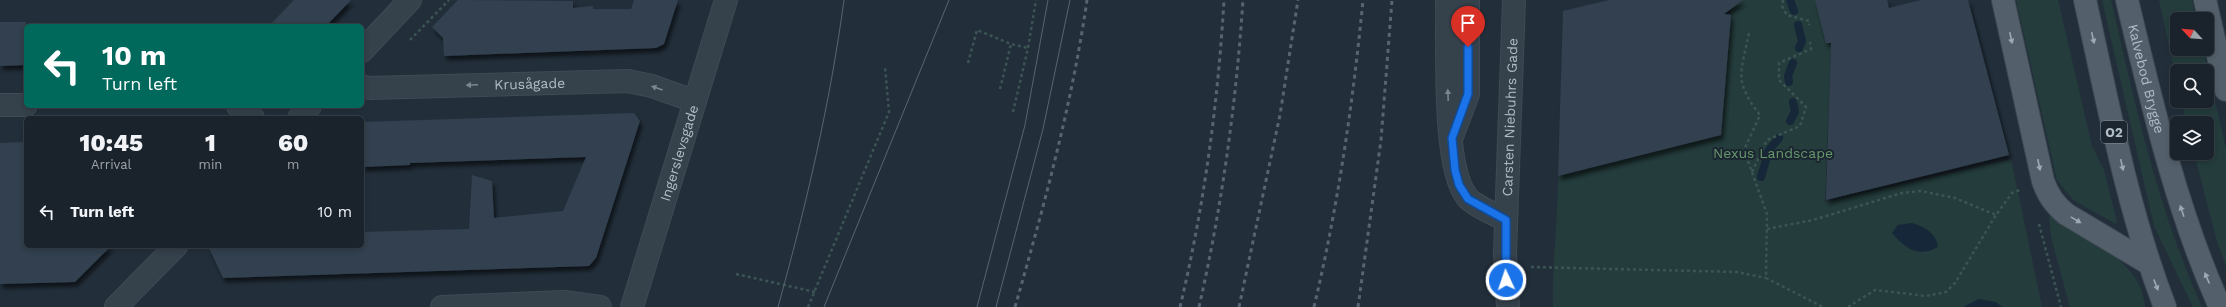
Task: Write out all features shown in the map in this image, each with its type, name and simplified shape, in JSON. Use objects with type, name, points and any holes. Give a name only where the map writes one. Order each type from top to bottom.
[{"type":"main road","points":[[2003,0],[2043,181],[2055,204],[2066,214],[2148,263]]},
{"type":"main road","name":"O2","points":[[2085,0],[2128,191],[2148,263],[2165,307]]},
{"type":"main road","name":"Kalvebod Brygge","points":[[2127,0],[2160,137],[2195,248],[2220,307]]},
{"type":"main road","points":[[2205,0],[2226,90]]},
{"type":"street","points":[[364,49],[410,0]]},
{"type":"street","name":"Ingerslevsgade","points":[[632,307],[726,0]]},
{"type":"street","points":[[1447,0],[1448,99],[1455,170],[1459,185],[1468,199],[1506,220]]},
{"type":"street","points":[[1452,138],[1468,94],[1468,0]]},
{"type":"street","name":"Carsten Niebuhrs Gade","points":[[1508,307],[1506,220],[1514,0]]},
{"type":"street","name":"Krusågade","points":[[364,86],[370,88],[628,81],[652,86],[694,101]]},
{"type":"street","points":[[0,106],[24,105]]},
{"type":"street","points":[[240,108],[250,116]]},
{"type":"street","points":[[301,116],[308,108]]},
{"type":"street","points":[[124,304],[174,248]]},
{"type":"street","points":[[442,307],[564,302],[600,307]]},
{"type":"path","points":[[1013,112],[1028,48],[1036,0]]},
{"type":"path","points":[[1783,0],[1782,6],[1787,15],[1809,21],[1809,25]]},
{"type":"path","points":[[968,63],[976,30],[1011,44],[1028,48]]},
{"type":"path","points":[[1749,33],[1740,80],[1746,97],[1760,115],[1744,150],[1767,214],[1768,243],[1766,278]]},
{"type":"path","points":[[1752,173],[1767,140],[1800,126],[1806,107],[1779,80],[1779,63],[1811,49],[1810,42]]},
{"type":"path","points":[[1000,89],[1011,44]]},
{"type":"path","points":[[808,307],[889,112],[885,67]]},
{"type":"path","points":[[1848,307],[1875,290],[1926,296],[1946,292],[1955,283],[1996,215],[2012,193],[2043,181]]},
{"type":"path","points":[[1767,229],[1813,220],[1902,193],[1921,191],[1955,198],[1996,215]]},
{"type":"path","points":[[2041,230],[2061,307]]},
{"type":"path","points":[[1506,266],[1737,272],[1766,278],[1823,307]]},
{"type":"path","points":[[736,274],[815,292]]},
{"type":"green space","name":"Nexus Landscape","points":[[1732,0],[1816,0],[1831,46],[1825,202],[2011,159],[2042,307],[1553,307],[1553,274],[1558,176],[1721,135]]},
{"type":"green space","points":[[2016,0],[2058,0],[2092,146],[2104,170],[2117,222],[2116,224],[2073,200],[2057,180]]},
{"type":"green space","points":[[2102,0],[2111,0],[2129,78],[2160,194],[2186,270],[2202,307],[2193,307],[2154,226]]},
{"type":"green space","points":[[2159,0],[2192,0],[2195,12],[2170,12],[2170,51]]},
{"type":"green space","points":[[2171,56],[2205,56],[2206,64],[2173,64]]},
{"type":"green space","points":[[2214,97],[2226,149],[2226,266],[2217,242],[2196,160],[2214,160],[2214,116],[2185,116],[2183,108],[2214,108]]},
{"type":"green space","points":[[2049,215],[2094,242],[2123,263],[2134,276],[2141,290],[2145,307],[2070,307],[2051,237]]},
{"type":"water","points":[[1911,223],[1929,231],[1935,238],[1938,247],[1924,252],[1918,252],[1907,247],[1892,233],[1898,225]]},
{"type":"water","points":[[1979,299],[1996,302],[2002,307],[1963,307]]},
{"type":"building","points":[[294,0],[351,0],[328,24],[271,24]]},
{"type":"building","points":[[458,0],[573,1],[573,8],[593,6],[593,9],[631,9],[634,0],[678,0],[664,44],[656,48],[444,56],[443,38],[432,27]]},
{"type":"building","points":[[1609,0],[1743,0],[1724,14],[1731,15],[1721,135],[1558,176],[1563,11]]},
{"type":"building","points":[[1815,0],[1887,0],[1889,8],[1921,0],[1968,0],[2009,155],[1826,200],[1831,43],[1826,43]]},
{"type":"building","points":[[0,22],[26,22],[26,24],[24,24],[24,65],[0,66]]},
{"type":"building","points":[[634,113],[640,121],[596,258],[589,266],[223,278],[209,248],[364,248],[364,232],[469,229],[472,175],[492,181],[494,218],[563,211],[586,157],[410,163],[410,165],[364,167],[364,122]]},
{"type":"building","points":[[24,142],[24,248],[109,248],[75,282],[0,284],[0,143]]},
{"type":"waterway","points":[[1790,0],[1794,11]]},
{"type":"waterway","points":[[1798,25],[1802,41],[1799,48]]},
{"type":"waterway","points":[[1789,82],[1788,76],[1793,63]]},
{"type":"waterway","points":[[1790,121],[1795,112],[1793,102]]},
{"type":"waterway","points":[[1761,177],[1769,150],[1779,138]]},
{"type":"tram line","points":[[778,307],[816,155],[832,78],[844,0]]},
{"type":"tram line","points":[[824,307],[949,0]]},
{"type":"tram line","points":[[977,307],[1025,125],[1048,0]]},
{"type":"tram line","points":[[996,307],[1043,129],[1070,0]]},
{"type":"railway","points":[[1015,307],[1047,193],[1056,155],[1074,78],[1087,0]]},
{"type":"railway","points":[[1180,307],[1189,269],[1209,155],[1218,77],[1224,0]]},
{"type":"railway","points":[[1199,307],[1215,231],[1227,155],[1243,0]]},
{"type":"railway","points":[[1239,307],[1280,115],[1298,0]]},
{"type":"railway","points":[[1314,307],[1323,269],[1344,154],[1363,0]]},
{"type":"railway","points":[[1358,307],[1381,140],[1392,0]]},
{"type":"route","points":[[1468,47],[1468,94],[1452,138],[1455,170],[1459,185],[1468,199],[1506,220],[1506,280]]}]
